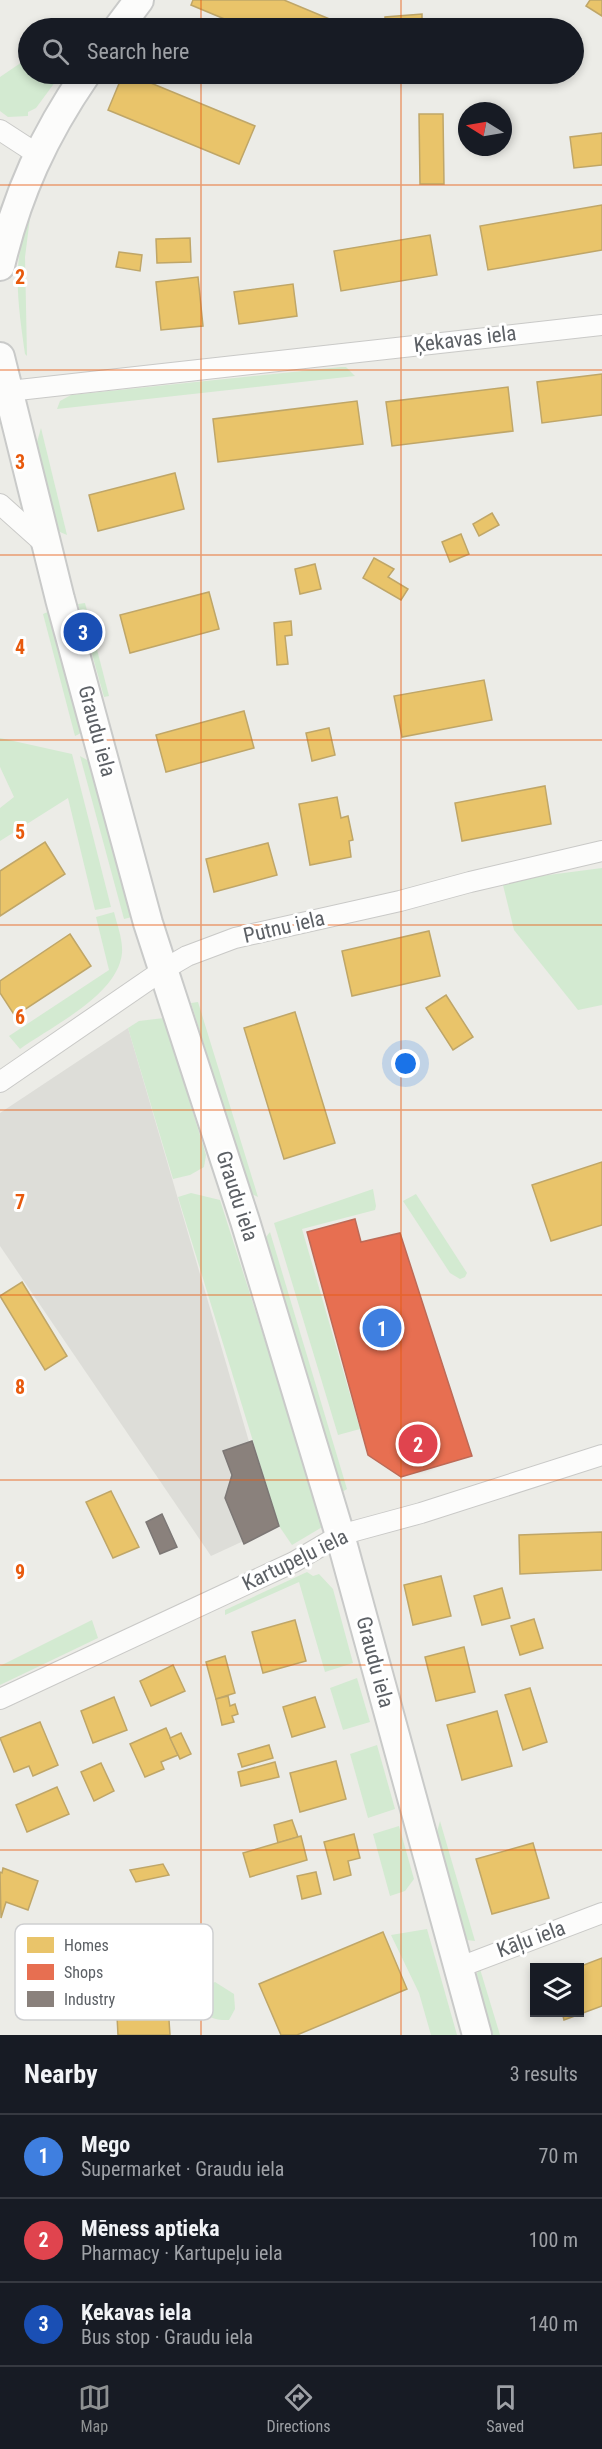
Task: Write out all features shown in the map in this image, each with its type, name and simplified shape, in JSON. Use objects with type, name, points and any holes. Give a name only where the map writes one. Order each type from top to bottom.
[{"type":"main road","points":[[126,18],[139,0]]},
{"type":"main road","points":[[0,266],[18,202],[37,154],[80,84]]},
{"type":"main road","name":"Graudu iela","points":[[0,357],[4,392],[145,912],[245,1221],[340,1535],[477,2035]]},
{"type":"street","points":[[0,130],[37,154]]},
{"type":"street","name":"Ķekavas iela","points":[[4,392],[602,325]]},
{"type":"street","points":[[0,504],[47,546]]},
{"type":"street","name":"Putnu iela","points":[[0,1082],[163,970],[187,956],[235,938],[400,901],[602,851]]},
{"type":"street","name":"Kartupeļu iela","points":[[0,1699],[294,1562],[340,1535],[421,1513],[602,1455]]},
{"type":"street","name":"Kāļu iela","points":[[460,1967],[602,1913]]},
{"type":"shaded area","points":[[128,1028],[274,1527],[211,1556],[0,1246],[0,1113]]},
{"type":"green space","points":[[18,65],[18,84],[54,84],[36,108],[28,112],[28,116],[8,117],[0,111],[0,77]]},
{"type":"green space","points":[[30,218],[25,257],[27,356],[20,320],[18,267],[20,250]]},
{"type":"green space","points":[[346,367],[355,376],[57,409],[60,401],[71,395]]},
{"type":"green space","points":[[41,428],[67,535],[60,532],[55,525],[38,454],[37,442]]},
{"type":"green space","points":[[85,603],[109,696],[104,697],[78,604]]},
{"type":"green space","points":[[50,611],[81,733],[75,736],[43,614]]},
{"type":"green space","points":[[0,738],[72,754],[111,907],[95,910],[68,798],[0,841],[0,808],[14,797],[0,767]]},
{"type":"green space","points":[[80,756],[89,761],[132,917],[124,919]]},
{"type":"green space","points":[[602,868],[602,1005],[578,1010],[514,930],[502,881]]},
{"type":"green space","points":[[114,912],[121,937],[122,953],[118,968],[109,982],[82,1008],[20,1049],[9,1036],[109,970],[96,917]]},
{"type":"green space","points":[[198,1002],[258,1197],[252,1194],[248,1186],[191,1003]]},
{"type":"green space","points":[[164,1018],[206,1155],[204,1167],[190,1175],[173,1179],[128,1028],[139,1021]]},
{"type":"green space","points":[[373,1189],[375,1210],[302,1229],[360,1429],[338,1435],[274,1223]]},
{"type":"green space","points":[[191,1193],[220,1200],[324,1526],[292,1545],[279,1526],[178,1197]]},
{"type":"green space","points":[[416,1194],[467,1273],[465,1277],[460,1279],[450,1273],[403,1201]]},
{"type":"green space","points":[[270,1232],[347,1489],[342,1492],[266,1244],[266,1237]]},
{"type":"green space","points":[[307,1572],[313,1576],[319,1574],[333,1589],[353,1663],[325,1672],[299,1582],[225,1615],[225,1610]]},
{"type":"green space","points":[[92,1620],[98,1638],[0,1685],[0,1666]]},
{"type":"green space","points":[[357,1678],[370,1722],[343,1730],[330,1688]]},
{"type":"green space","points":[[377,1745],[395,1809],[368,1818],[350,1754]]},
{"type":"green space","points":[[440,1821],[475,1941],[467,1940],[464,1931],[438,1841],[437,1832]]},
{"type":"green space","points":[[399,1826],[414,1879],[405,1891],[390,1896],[373,1834]]},
{"type":"green space","points":[[427,1929],[457,2035],[431,2035],[419,1993],[391,1935]]},
{"type":"green space","points":[[480,1969],[500,2035],[493,2035],[478,1984],[477,1973]]},
{"type":"green space","points":[[215,1982],[234,1994],[235,2009],[229,2020],[213,2018],[213,1983]]},
{"type":"building: Homes","points":[[193,0],[284,0],[327,18],[222,18],[191,5]]},
{"type":"building: Homes","points":[[590,0],[602,0],[602,16],[586,6]]},
{"type":"building: Homes","points":[[422,14],[422,18],[385,17]]},
{"type":"building: Homes","points":[[119,84],[153,84],[255,126],[239,164],[108,110]]},
{"type":"building: Homes","points":[[419,114],[443,114],[444,184],[420,184]]},
{"type":"building: Homes","points":[[602,133],[602,165],[574,168],[570,137]]},
{"type":"building: Homes","points":[[602,205],[602,250],[488,270],[480,226]]},
{"type":"building: Homes","points":[[430,235],[437,275],[341,291],[334,251]]},
{"type":"building: Homes","points":[[190,238],[191,262],[157,263],[156,239]]},
{"type":"building: Homes","points":[[119,252],[142,255],[140,271],[116,267]]},
{"type":"building: Homes","points":[[198,277],[203,326],[161,330],[156,282]]},
{"type":"building: Homes","points":[[293,284],[297,316],[239,324],[234,292]]},
{"type":"building: Homes","points":[[602,374],[602,415],[542,423],[537,382]]},
{"type":"building: Homes","points":[[508,387],[513,431],[392,446],[386,402]]},
{"type":"building: Homes","points":[[357,401],[363,444],[218,462],[213,419]]},
{"type":"building: Homes","points":[[175,473],[184,509],[98,531],[89,495]]},
{"type":"building: Homes","points":[[492,513],[499,525],[479,536],[473,524]]},
{"type":"building: Homes","points":[[461,534],[469,554],[450,562],[442,542]]},
{"type":"building: Homes","points":[[374,558],[394,569],[388,577],[408,589],[401,600],[363,578]]},
{"type":"building: Homes","points":[[315,564],[321,589],[300,594],[295,569]]},
{"type":"building: Homes","points":[[209,592],[219,629],[130,653],[120,615]]},
{"type":"building: Homes","points":[[291,621],[292,635],[285,636],[288,664],[277,665],[274,623]]},
{"type":"building: Homes","points":[[484,680],[492,720],[402,737],[394,696]]},
{"type":"building: Homes","points":[[244,711],[254,748],[166,772],[156,735]]},
{"type":"building: Homes","points":[[329,728],[335,755],[312,761],[306,733]]},
{"type":"building: Homes","points":[[545,786],[551,824],[462,841],[455,803]]},
{"type":"building: Homes","points":[[337,797],[341,818],[348,816],[353,840],[349,841],[351,857],[310,865],[299,804]]},
{"type":"building: Homes","points":[[45,842],[65,874],[0,916],[0,871]]},
{"type":"building: Homes","points":[[268,843],[277,875],[214,892],[206,859]]},
{"type":"building: Homes","points":[[429,931],[440,976],[352,996],[342,951]]},
{"type":"building: Homes","points":[[70,934],[91,966],[15,1016],[0,993],[0,981]]},
{"type":"building: Homes","points":[[446,995],[473,1037],[453,1050],[426,1008]]},
{"type":"building: Homes","points":[[295,1012],[335,1143],[284,1159],[244,1028]]},
{"type":"building: Homes","points":[[602,1162],[602,1225],[551,1241],[532,1185]]},
{"type":"building: Homes","points":[[22,1282],[67,1356],[45,1370],[0,1296]]},
{"type":"building: Homes","points":[[111,1491],[139,1547],[113,1558],[86,1502]]},
{"type":"building: Homes","points":[[602,1532],[602,1570],[520,1574],[519,1535]]},
{"type":"building: Homes","points":[[441,1576],[451,1616],[413,1625],[404,1585]]},
{"type":"building: Homes","points":[[502,1588],[510,1618],[482,1625],[474,1596]]},
{"type":"building: Homes","points":[[534,1619],[543,1648],[520,1655],[511,1626]]},
{"type":"building: Homes","points":[[295,1620],[306,1661],[263,1673],[252,1632]]},
{"type":"building: Homes","points":[[464,1647],[475,1692],[436,1701],[425,1657]]},
{"type":"building: Homes","points":[[225,1656],[235,1693],[216,1699],[206,1662]]},
{"type":"building: Homes","points":[[173,1665],[185,1691],[151,1706],[140,1681]]},
{"type":"building: Homes","points":[[530,1688],[547,1742],[523,1750],[505,1695]]},
{"type":"building: Homes","points":[[228,1696],[230,1706],[235,1704],[238,1714],[232,1716],[234,1722],[222,1725],[216,1699]]},
{"type":"building: Homes","points":[[114,1697],[127,1730],[93,1743],[81,1711]]},
{"type":"building: Homes","points":[[315,1697],[325,1727],[292,1737],[283,1707]]},
{"type":"building: Homes","points":[[497,1711],[512,1766],[462,1780],[447,1725]]},
{"type":"building: Homes","points":[[40,1722],[58,1765],[33,1776],[29,1766],[14,1772],[0,1738]]},
{"type":"building: Homes","points":[[166,1728],[178,1755],[161,1762],[164,1769],[145,1777],[130,1744]]},
{"type":"building: Homes","points":[[181,1733],[191,1754],[180,1759],[170,1738]]},
{"type":"building: Homes","points":[[269,1745],[273,1758],[242,1767],[238,1754]]},
{"type":"building: Homes","points":[[336,1761],[346,1799],[300,1812],[290,1773]]},
{"type":"building: Homes","points":[[275,1762],[279,1777],[241,1786],[238,1772]]},
{"type":"building: Homes","points":[[101,1763],[114,1791],[94,1801],[81,1772]]},
{"type":"building: Homes","points":[[57,1787],[69,1814],[27,1832],[16,1805]]},
{"type":"building: Homes","points":[[292,1820],[298,1837],[278,1843],[274,1825]]},
{"type":"building: Homes","points":[[354,1834],[360,1858],[348,1861],[351,1875],[334,1880],[324,1842]]},
{"type":"building: Homes","points":[[301,1836],[307,1860],[250,1877],[243,1853]]},
{"type":"building: Homes","points":[[533,1843],[549,1898],[492,1914],[476,1859]]},
{"type":"building: Homes","points":[[163,1864],[169,1875],[136,1882],[130,1870]]},
{"type":"building: Homes","points":[[3,1868],[38,1881],[28,1910],[6,1902],[1,1918],[0,1872],[2,1873]]},
{"type":"building: Homes","points":[[316,1872],[321,1894],[302,1899],[297,1876]]},
{"type":"building: Homes","points":[[383,1932],[407,1989],[297,2035],[281,2035],[259,1984]]},
{"type":"building: Homes","points":[[602,1958],[602,2006],[584,2013],[584,1965]]},
{"type":"building: Homes","points":[[117,2020],[169,2020],[170,2035],[118,2035]]},
{"type":"building: Shops","points":[[355,1219],[361,1242],[400,1233],[472,1456],[401,1477],[368,1455],[307,1232]]},
{"type":"building: Industry","points":[[252,1441],[279,1526],[244,1544],[225,1498],[232,1475],[223,1451]]},
{"type":"building: Industry","points":[[162,1514],[177,1547],[160,1554],[146,1522]]},
{"type":"place","name":"Ķekavas iela","points":[[83,632]]},
{"type":"place","name":"Mego","points":[[382,1328]]},
{"type":"place","name":"Mēness aptieka","points":[[418,1444]]}]
